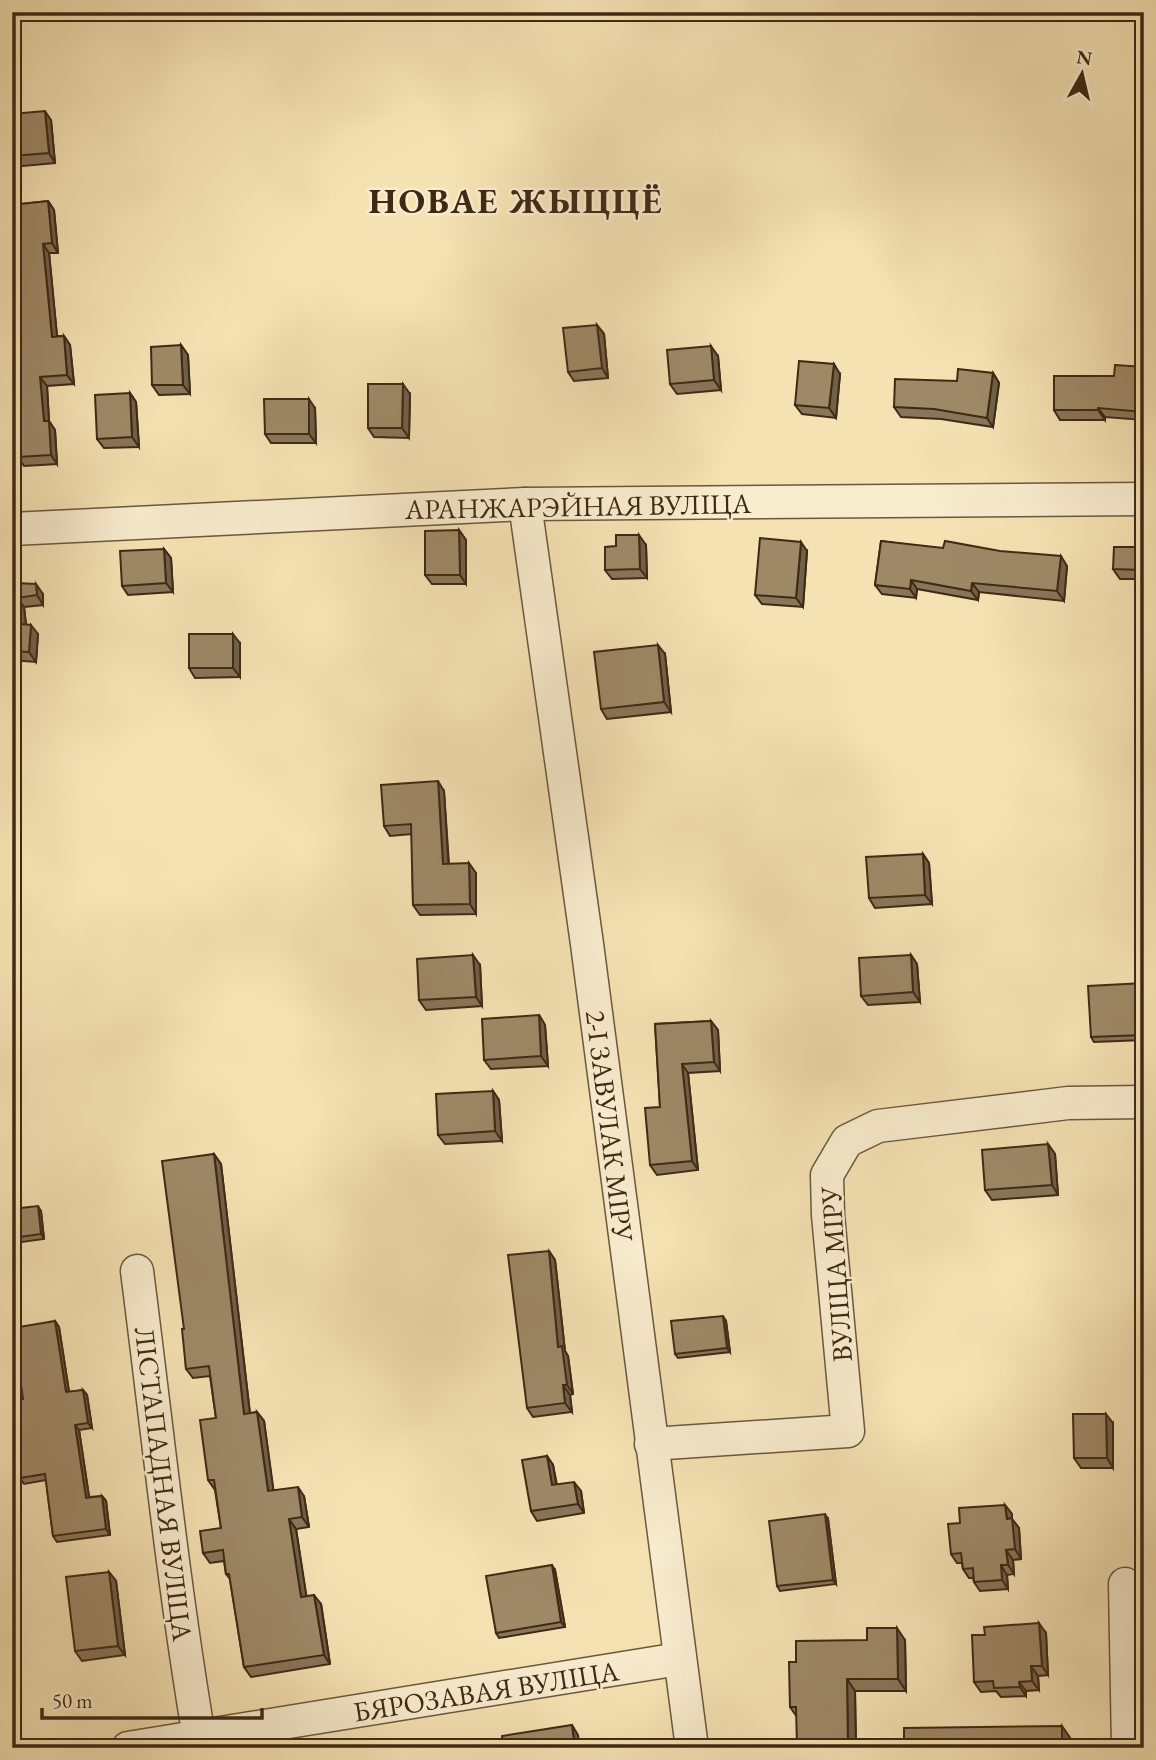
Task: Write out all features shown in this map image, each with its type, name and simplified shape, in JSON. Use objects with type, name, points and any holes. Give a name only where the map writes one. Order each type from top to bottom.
[{"type":"street","name":"АРАНЖАРЭЙНАЯ ВУЛІЦА","points":[[12,529],[525,504],[1144,499]]},
{"type":"street","name":"2-І ЗАВУЛАК МІРУ","points":[[525,504],[587,944],[678,1659],[692,1748]]},
{"type":"street","name":"ВУЛІЦА МІРУ","points":[[651,1444],[848,1431],[828,1215],[827,1175],[847,1141],[878,1126],[1068,1103],[1144,1102]]},
{"type":"street","name":"ЛІСТАПАДНАЯ ВУЛІЦА","points":[[137,1271],[180,1623],[199,1737]]},
{"type":"street","points":[[1125,1584],[1128,1748]]},
{"type":"street","name":"БЯРОЗАВАЯ ВУЛІЦА","points":[[128,1748],[678,1659]]},
{"type":"building","points":[[45,111],[49,153],[12,156],[12,114]]},
{"type":"building","points":[[48,201],[52,243],[43,244],[52,337],[64,336],[67,375],[40,377],[44,421],[49,421],[51,455],[18,457],[16,431],[12,432],[12,205]]},
{"type":"building","points":[[597,325],[602,368],[568,372],[563,328]]},
{"type":"building","points":[[181,345],[183,385],[152,385],[151,347]]},
{"type":"building","points":[[711,346],[714,380],[670,384],[667,350]]},
{"type":"building","points":[[799,361],[834,364],[829,408],[795,405]]},
{"type":"building","points":[[1115,365],[1144,367],[1144,412],[1098,408],[1054,410],[1054,376],[1114,376]]},
{"type":"building","points":[[958,369],[993,373],[987,418],[934,409],[894,407],[895,379],[957,381]]},
{"type":"building","points":[[368,384],[403,384],[402,428],[368,428]]},
{"type":"building","points":[[130,393],[132,437],[97,439],[95,395]]},
{"type":"building","points":[[264,399],[309,399],[309,434],[265,434]]},
{"type":"building","points":[[459,530],[460,575],[425,575],[425,531]]},
{"type":"building","points":[[616,535],[639,535],[640,569],[605,570],[605,547],[616,546]]},
{"type":"building","points":[[760,538],[801,542],[796,598],[755,595]]},
{"type":"building","points":[[881,541],[943,548],[945,541],[1000,551],[1061,556],[1057,591],[972,583],[971,591],[911,580],[910,589],[875,585]]},
{"type":"building","points":[[1114,547],[1144,547],[1144,570],[1113,569]]},
{"type":"building","points":[[164,549],[166,583],[122,586],[120,551]]},
{"type":"building","points":[[12,563],[16,583],[36,584],[37,595],[17,598],[21,624],[31,625],[29,652],[12,651]]},
{"type":"building","points":[[189,634],[233,634],[233,668],[189,668]]},
{"type":"building","points":[[658,645],[664,702],[601,709],[594,652]]},
{"type":"building","points":[[438,781],[443,864],[469,863],[470,904],[413,905],[411,824],[384,826],[381,785]]},
{"type":"building","points":[[923,854],[925,895],[869,898],[866,857]]},
{"type":"building","points":[[473,955],[476,997],[419,1000],[417,959]]},
{"type":"building","points":[[911,955],[913,992],[861,996],[859,958]]},
{"type":"building","points":[[1144,983],[1144,1035],[1091,1037],[1088,986]]},
{"type":"building","points":[[539,1015],[541,1056],[484,1060],[482,1019]]},
{"type":"building","points":[[711,1021],[714,1062],[682,1064],[692,1161],[650,1165],[645,1108],[660,1107],[655,1024]]},
{"type":"building","points":[[493,1091],[495,1131],[438,1135],[436,1094]]},
{"type":"building","points":[[1048,1144],[1052,1185],[985,1190],[982,1150]]},
{"type":"building","points":[[214,1154],[244,1414],[257,1412],[268,1491],[298,1487],[302,1517],[289,1519],[301,1597],[314,1595],[324,1655],[244,1667],[223,1550],[203,1553],[200,1531],[221,1528],[214,1480],[208,1480],[200,1420],[216,1418],[209,1366],[186,1369],[184,1329],[162,1161]]},
{"type":"building","points":[[38,1206],[41,1234],[12,1238],[12,1209]]},
{"type":"building","points":[[549,1251],[558,1347],[562,1346],[567,1385],[563,1385],[565,1403],[527,1408],[508,1255]]},
{"type":"building","points":[[723,1316],[727,1348],[675,1354],[671,1321]]},
{"type":"building","points":[[55,1321],[66,1392],[83,1390],[88,1423],[75,1425],[86,1498],[102,1496],[106,1529],[53,1536],[45,1474],[20,1478],[16,1451],[12,1452],[12,1401],[23,1399],[13,1328]]},
{"type":"building","points":[[1073,1414],[1106,1414],[1107,1458],[1074,1458]]},
{"type":"building","points":[[547,1456],[552,1485],[574,1482],[578,1504],[531,1511],[522,1460]]},
{"type":"building","points":[[1005,1505],[1007,1519],[1012,1518],[1015,1549],[1006,1550],[1008,1565],[1001,1565],[1002,1580],[974,1582],[973,1568],[963,1569],[961,1553],[951,1554],[948,1524],[960,1523],[959,1508]]},
{"type":"building","points":[[825,1514],[833,1580],[777,1586],[769,1521]]},
{"type":"building","points":[[552,1565],[561,1622],[496,1633],[486,1576]]},
{"type":"building","points":[[109,1572],[118,1646],[75,1651],[66,1577]]},
{"type":"building","points":[[1039,1623],[1042,1666],[1031,1666],[1032,1681],[1019,1682],[1020,1687],[994,1688],[993,1681],[974,1682],[972,1635],[985,1635],[984,1627]]},
{"type":"building","points":[[867,1628],[897,1628],[898,1679],[847,1679],[848,1746],[797,1747],[796,1707],[790,1707],[789,1662],[796,1662],[796,1641],[867,1640]]},
{"type":"building","points":[[572,1725],[575,1748],[503,1748],[502,1736]]},
{"type":"building","points":[[1062,1726],[1062,1748],[904,1748],[904,1728]]},
{"type":"district","name":"НОВАЕ ЖЫЦЦЁ","points":[[516,201]]}]
